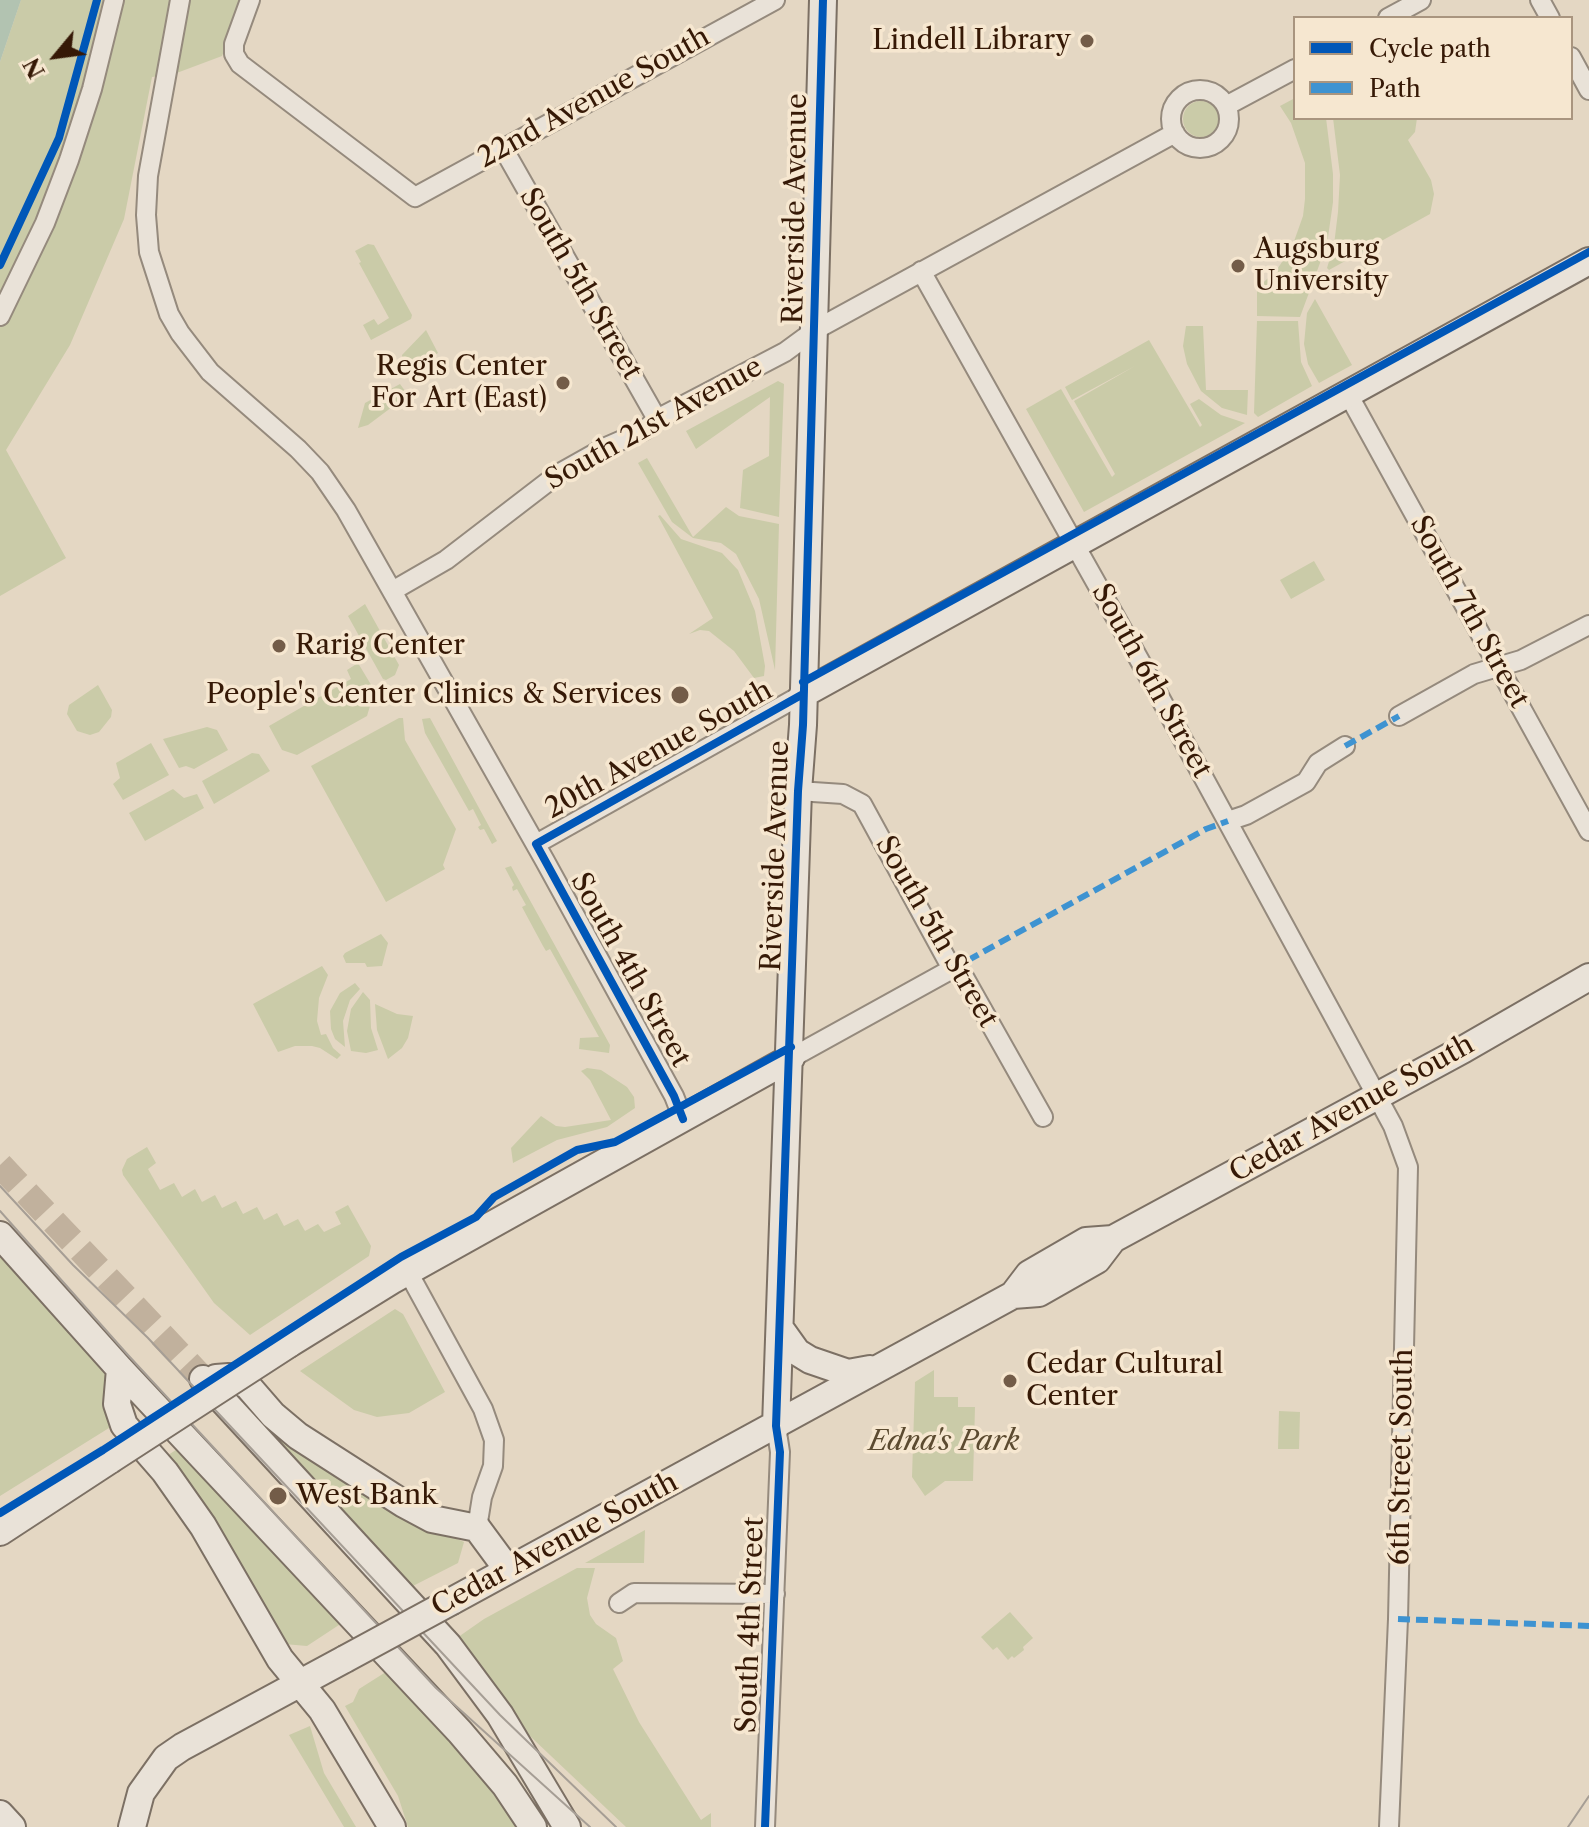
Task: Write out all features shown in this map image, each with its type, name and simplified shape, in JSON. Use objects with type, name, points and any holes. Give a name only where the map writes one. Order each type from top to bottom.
[{"type":"street","points":[[0,316],[45,223],[69,160],[92,89],[114,0]]},
{"type":"street","name":"South 4th Street","points":[[180,0],[148,176],[146,215],[149,252],[162,297],[180,333],[210,372],[298,449],[320,472],[346,510],[536,844],[674,1096],[683,1119]]},
{"type":"street","name":"22nd Avenue South","points":[[250,0],[235,36],[234,54],[247,69],[415,197],[775,0]]},
{"type":"street","name":"Riverside Avenue","points":[[776,1426],[782,1331],[815,330],[823,0]]},
{"type":"street","points":[[1392,16],[1421,0]]},
{"type":"street","points":[[1573,61],[1589,90]]},
{"type":"street","points":[[1226,106],[1293,70]]},
{"type":"street","points":[[1205,90],[1221,99],[1226,106],[1229,125],[1218,142],[1200,148],[1182,141],[1175,133],[1174,106],[1187,93],[1205,90]]},
{"type":"street","name":"South 21st Avenue","points":[[394,590],[446,560],[558,474],[606,447],[645,430],[657,419],[785,352],[815,330],[1175,133]]},
{"type":"street","name":"South 5th Street","points":[[503,148],[657,419]]},
{"type":"street","name":"20th Avenue South","points":[[536,844],[1589,261]]},
{"type":"street","name":"South 6th Street","points":[[921,271],[1228,821],[1376,1094]]},
{"type":"street","name":"South 7th Street","points":[[1348,394],[1589,831]]},
{"type":"street","points":[[1399,716],[1474,674],[1521,660],[1589,625]]},
{"type":"street","points":[[1228,821],[1246,815],[1306,782],[1318,763],[1345,746]]},
{"type":"street","name":"South 5th Street","points":[[798,791],[843,794],[862,804],[952,969],[964,977],[1043,1117]]},
{"type":"street","points":[[0,1532],[289,1344],[408,1272],[952,969]]},
{"type":"street","name":"Cedar Avenue South","points":[[132,1827],[141,1793],[166,1758],[182,1747],[1013,1295],[1039,1293],[1097,1260],[1113,1239],[1464,1049],[1589,977]]},
{"type":"street","name":"6th Street South","points":[[1376,1094],[1401,1145],[1408,1167],[1398,1619],[1389,1827]]},
{"type":"street","points":[[0,1235],[120,1369],[460,1732],[505,1785],[533,1827]]},
{"type":"street","points":[[408,1272],[483,1409],[494,1440],[493,1466],[482,1497],[477,1528]]},
{"type":"street","points":[[782,1331],[797,1352],[833,1369],[848,1373],[880,1368]]},
{"type":"street","points":[[120,1369],[117,1404],[124,1425],[165,1472],[203,1526],[280,1659],[322,1710],[392,1827]]},
{"type":"street","points":[[508,1570],[477,1528],[432,1519],[404,1504],[298,1436],[273,1415],[247,1385],[229,1377],[203,1379],[448,1645],[500,1715],[567,1827]]},
{"type":"street","name":"South 4th Street","points":[[765,1827],[780,1452],[776,1426]]},
{"type":"street","points":[[619,1603],[634,1593],[775,1594]]},
{"type":"street","points":[[0,1814],[12,1827]]},
{"type":"green space","points":[[21,0],[244,0],[222,56],[174,74],[152,77],[124,219],[70,345],[6,450],[66,558],[0,596],[0,62]]},
{"type":"green space","points":[[1293,99],[1293,120],[1326,120],[1333,174],[1327,244],[1300,317],[1257,316],[1257,288],[1276,271],[1292,247],[1303,216],[1305,199],[1305,163],[1291,123],[1280,106]]},
{"type":"green space","points":[[1201,101],[1214,106],[1219,119],[1214,132],[1201,137],[1188,132],[1183,119],[1188,106]]},
{"type":"green space","points":[[1333,120],[1417,120],[1415,132],[1408,140],[1431,180],[1434,194],[1430,214],[1329,270],[1340,175]]},
{"type":"green space","points":[[368,244],[374,245],[412,315],[411,319],[371,340],[363,325],[374,319],[378,325],[389,318],[355,251]]},
{"type":"green space","points":[[1315,299],[1352,365],[1319,383],[1308,364],[1304,344],[1307,313]]},
{"type":"green space","points":[[1257,321],[1298,321],[1301,362],[1312,386],[1258,417],[1254,413]]},
{"type":"green space","points":[[1186,326],[1203,326],[1206,390],[1248,390],[1247,415],[1222,408],[1201,391],[1187,364],[1183,346]]},
{"type":"green space","points":[[426,330],[438,353],[403,373],[402,355]]},
{"type":"green space","points":[[1149,340],[1200,427],[1202,425],[1190,404],[1199,399],[1221,415],[1245,423],[1084,512],[1026,409],[1061,389],[1112,477],[1115,474],[1074,401],[1135,366],[1072,400],[1065,387]]},
{"type":"green space","points":[[778,381],[784,384],[779,517],[740,508],[743,470],[769,456],[770,397],[696,449],[686,431]]},
{"type":"green space","points":[[400,384],[408,395],[368,425],[358,428],[365,403]]},
{"type":"green space","points":[[647,458],[693,537],[726,507],[739,516],[779,524],[775,670],[759,599],[736,554],[721,543],[693,538],[672,522],[638,463]]},
{"type":"green space","points":[[660,515],[681,539],[722,553],[738,570],[755,611],[764,676],[754,678],[734,651],[709,631],[689,634],[713,618]]},
{"type":"green space","points":[[1314,561],[1325,580],[1291,599],[1280,580]]},
{"type":"green space","points":[[365,604],[399,665],[395,675],[386,680],[348,616]]},
{"type":"green space","points":[[358,663],[373,688],[370,690],[373,696],[367,716],[297,755],[282,750],[269,726],[351,679],[347,670]]},
{"type":"green space","points":[[98,685],[112,710],[111,717],[99,732],[90,735],[77,731],[67,714],[69,705]]},
{"type":"green space","points":[[403,718],[405,740],[456,829],[443,865],[445,869],[386,902],[311,766]]},
{"type":"green space","points":[[430,718],[497,841],[492,844],[484,829],[478,827],[481,825],[473,809],[469,811],[425,733],[422,719]]},
{"type":"green space","points":[[207,727],[217,730],[228,750],[194,769],[186,766],[179,768],[163,739]]},
{"type":"green space","points":[[151,743],[169,775],[123,800],[113,784],[120,778],[116,763]]},
{"type":"green space","points":[[252,753],[259,754],[270,771],[214,804],[202,781]]},
{"type":"green space","points":[[173,789],[184,798],[197,794],[204,808],[145,841],[129,813]]},
{"type":"green space","points":[[511,866],[610,1045],[609,1053],[579,1049],[580,1038],[599,1037],[550,949],[546,951],[543,946],[522,907],[526,905],[517,889],[513,891],[514,885],[505,868]]},
{"type":"green space","points":[[381,934],[388,943],[382,966],[346,963],[345,953]]},
{"type":"green space","points":[[322,966],[328,975],[319,998],[317,1021],[321,1035],[326,1034],[333,1048],[341,1055],[337,1059],[312,1046],[295,1046],[278,1052],[253,1004]]},
{"type":"green space","points":[[355,983],[360,989],[350,1000],[343,1021],[345,1047],[335,1039],[330,1011],[340,993]]},
{"type":"green space","points":[[363,992],[370,1000],[371,1028],[378,1050],[366,1053],[351,1051],[347,1031],[351,1009]]},
{"type":"green space","points":[[375,1004],[397,1014],[413,1016],[408,1038],[402,1048],[388,1059],[377,1030]]},
{"type":"green space","points":[[587,1068],[601,1070],[627,1087],[634,1097],[635,1108],[607,1127],[557,1140],[513,1163],[511,1148],[541,1116],[556,1126],[565,1127],[611,1120],[590,1080],[581,1071]]},
{"type":"green space","points":[[147,1147],[156,1163],[148,1169],[160,1190],[174,1183],[182,1197],[195,1189],[202,1202],[215,1195],[222,1208],[236,1201],[243,1214],[257,1207],[264,1220],[277,1213],[284,1226],[298,1219],[305,1231],[318,1224],[324,1232],[341,1224],[335,1212],[348,1205],[371,1246],[369,1256],[250,1335],[214,1303],[123,1175],[127,1159]]},
{"type":"green space","points":[[0,1254],[108,1374],[117,1423],[0,1496]]},
{"type":"green space","points":[[395,1309],[403,1314],[445,1392],[409,1413],[377,1417],[354,1410],[300,1371]]},
{"type":"green space","name":"Edna's Park","points":[[934,1370],[934,1397],[958,1397],[958,1407],[975,1407],[973,1481],[945,1481],[925,1496],[912,1477],[915,1382]]},
{"type":"green space","points":[[255,1402],[432,1528],[464,1542],[458,1563],[409,1588],[244,1409]]},
{"type":"green space","points":[[1279,1411],[1300,1412],[1299,1449],[1278,1449]]},
{"type":"green space","points":[[182,1446],[345,1621],[307,1646],[284,1644],[162,1459]]},
{"type":"green space","points":[[645,1530],[644,1563],[585,1563]]},
{"type":"green space","points":[[577,1568],[595,1568],[587,1598],[590,1615],[596,1624],[616,1638],[623,1661],[613,1669],[639,1722],[701,1820],[711,1813],[711,1827],[626,1827],[512,1719],[454,1640],[484,1619]]},
{"type":"green space","points":[[1010,1612],[1033,1638],[1023,1647],[1024,1650],[1008,1660],[997,1647],[993,1650],[981,1637]]},
{"type":"green space","points":[[389,1670],[487,1776],[524,1827],[408,1827],[398,1796],[345,1706],[353,1702],[359,1689]]},
{"type":"green space","points":[[310,1726],[324,1773],[356,1827],[344,1827],[289,1735]]},
{"type":"shaded area","points":[[0,0],[21,0],[0,62]]},
{"type":"tunnel","points":[[0,1165],[203,1379]]},
{"type":"tram line","points":[[0,1186],[73,1265],[148,1338],[500,1715],[616,1827]]},
{"type":"tram line","points":[[0,1211],[128,1355],[436,1688],[590,1827]]},
{"type":"tram line","points":[[1568,1827],[1589,1796]]},
{"type":"marked path","points":[[1345,746],[1399,716]]},
{"type":"marked path","points":[[952,969],[1206,829],[1228,821]]},
{"type":"marked path","points":[[1398,1619],[1589,1626]]},
{"type":"cycle path","points":[[0,265],[59,138],[97,0]]},
{"type":"cycle path","points":[[765,1827],[780,1452],[776,1426],[798,791],[803,725],[823,0]]},
{"type":"cycle path","points":[[803,682],[1589,252]]},
{"type":"cycle path","points":[[683,1119],[674,1096],[536,844],[803,694]]},
{"type":"cycle path","points":[[0,1513],[401,1257],[476,1217],[494,1197],[577,1150],[615,1142],[791,1047]]},
{"type":"place","name":"Lindell Library","points":[[1087,41]]},
{"type":"place","name":"Augsburg University","points":[[1238,266]]},
{"type":"place","name":"Regis Center For Art (East)","points":[[563,383]]},
{"type":"place","name":"Rarig Center","points":[[279,646]]},
{"type":"place","name":"People's Center Clinics & Services","points":[[680,695]]},
{"type":"place","name":"Cedar Cultural Center","points":[[1010,1381]]},
{"type":"place","name":"West Bank","points":[[278,1496]]}]
